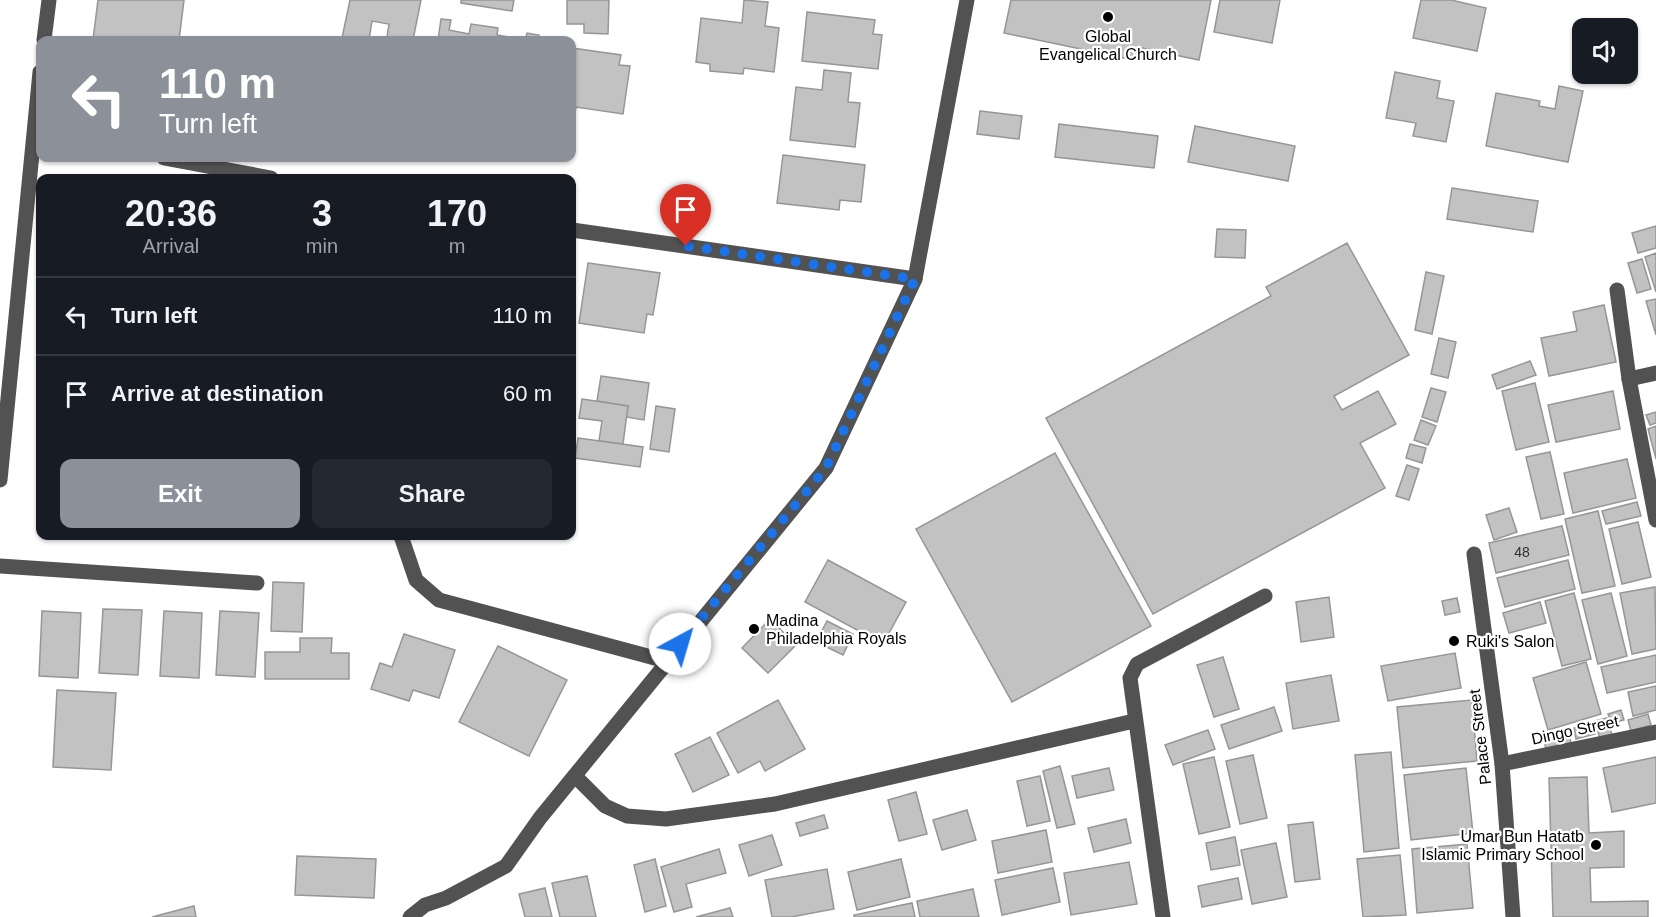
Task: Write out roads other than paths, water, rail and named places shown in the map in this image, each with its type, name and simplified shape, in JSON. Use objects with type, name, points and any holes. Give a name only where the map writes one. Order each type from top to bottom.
[{"type":"street","points":[[44,36],[49,0]]},
{"type":"street","points":[[410,917],[425,905],[446,898],[506,866],[666,661],[826,468],[915,279],[967,0]]},
{"type":"street","points":[[0,480],[36,141]]},
{"type":"street","points":[[185,162],[250,174]]},
{"type":"street","points":[[576,231],[915,279]]},
{"type":"street","points":[[1617,290],[1629,379],[1656,520]]},
{"type":"street","points":[[1629,379],[1656,373]]},
{"type":"street","points":[[402,540],[416,580],[439,600],[666,661]]},
{"type":"street","name":"Palace Street","points":[[1474,554],[1502,764],[1513,917]]},
{"type":"street","points":[[0,566],[257,583]]},
{"type":"street","points":[[1163,915],[1134,721],[1130,678],[1137,664],[1265,596]]},
{"type":"street","points":[[575,776],[605,806],[627,816],[666,819],[775,804],[1134,721]]},
{"type":"street","name":"Dingo Street","points":[[1502,764],[1656,732]]},
{"type":"place","name":"Global Evangelical Church","points":[[1108,17]]},
{"type":"place","name":"Madina Philadelphia Royals","points":[[754,629]]},
{"type":"place","name":"Ruki's Salon","points":[[1454,641]]},
{"type":"place","name":"Umar Bun Hatatb Islamic Primary School","points":[[1596,845]]}]
